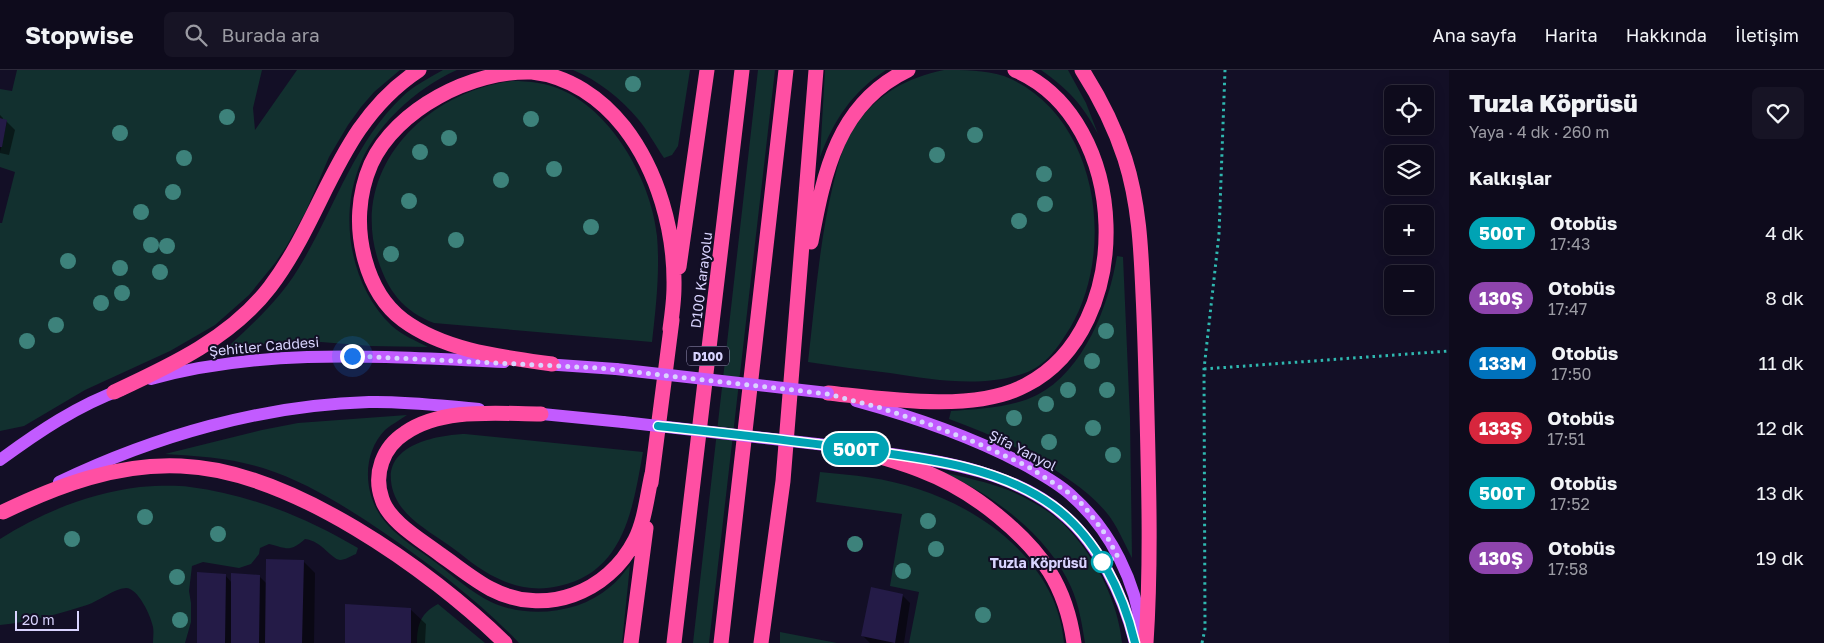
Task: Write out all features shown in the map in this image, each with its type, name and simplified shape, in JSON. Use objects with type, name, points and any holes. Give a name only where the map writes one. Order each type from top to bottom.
[{"type":"highway","points":[[114,392],[183,358],[222,333],[256,304],[275,280],[303,234],[338,164],[361,125],[389,93],[419,70]]},
{"type":"highway","name":"D100","points":[[652,474],[670,329],[707,70]]},
{"type":"highway","name":"D100 Karayolu","points":[[674,643],[742,70]]},
{"type":"highway","points":[[721,643],[786,70]]},
{"type":"highway","points":[[797,320],[826,174],[841,136],[858,108],[871,95],[883,84],[908,70]]},
{"type":"highway","points":[[828,394],[933,401],[990,397],[1024,386],[1040,378],[1054,367],[1074,341],[1096,296],[1104,264],[1105,208],[1100,176],[1086,140],[1067,110],[1054,95],[1040,84],[1015,70]]},
{"type":"highway","points":[[1082,70],[1094,88],[1117,138],[1130,179],[1139,227],[1144,313],[1148,481],[1149,558],[1146,643]]},
{"type":"highway","points":[[552,364],[503,357],[464,348],[442,341],[402,320],[388,306],[376,288],[361,248],[360,206],[364,186],[372,163],[382,146],[394,130],[425,102],[466,81],[487,74],[507,71],[530,71],[566,81],[600,102],[629,133],[651,172],[666,216],[673,262],[674,287],[670,329]]},
{"type":"highway","points":[[761,643],[783,481],[816,74]]},
{"type":"highway","points":[[541,414],[444,417],[417,426],[404,433],[392,443],[384,456],[379,470],[379,487],[382,500],[390,513],[404,527],[491,589],[515,598],[539,602],[574,595],[590,587],[616,568],[627,555],[636,538],[652,474]]},
{"type":"highway","points":[[844,447],[898,462],[944,480],[966,492],[1017,531],[1035,550],[1058,586],[1072,624],[1074,643]]},
{"type":"highway","points":[[1,513],[49,491],[79,480],[128,469],[182,466],[210,469],[243,476],[274,487],[349,524],[388,549],[440,587],[487,625],[505,643]]},
{"type":"highway","points":[[632,643],[652,474]]},
{"type":"highway","points":[[771,643],[769,620],[772,560]]},
{"type":"main road","name":"Şehitler Caddesi","points":[[0,460],[50,425],[114,392],[184,370],[243,360],[318,356],[368,356],[552,364],[616,369]]},
{"type":"main road","name":"Şifa Yanyol","points":[[616,369],[828,394],[916,420],[977,443],[1027,466],[1072,495],[1098,524],[1113,546],[1124,568],[1140,614],[1142,643]]},
{"type":"main road","points":[[1,513],[69,477],[137,449],[201,429],[264,414],[326,405],[371,402],[422,404],[623,422],[818,444],[931,460],[986,474],[1022,488],[1051,505],[1066,516],[1079,530],[1102,562],[1118,594],[1135,643]]},
{"type":"path","points":[[1202,643],[1205,629],[1204,369],[1219,234],[1225,70]]},
{"type":"path","points":[[1204,369],[1449,351]]},
{"type":"green space","points":[[17,70],[262,70],[253,108],[255,130],[297,70],[400,70],[374,92],[348,125],[329,157],[306,211],[286,247],[249,295],[215,325],[170,351],[85,390],[24,426],[0,431],[0,223],[2,223],[15,172],[0,167],[0,152],[7,121],[0,118],[0,89],[12,91]]},
{"type":"green space","points":[[443,70],[457,70],[426,87],[412,98],[385,124],[374,139],[358,170],[352,190],[350,211],[353,253],[367,293],[378,311],[392,326],[428,347],[371,346],[321,342],[230,345],[271,305],[288,284],[315,238],[347,174],[371,134],[411,89]]},
{"type":"green space","points":[[573,70],[690,70],[678,146],[672,155],[664,158],[642,124],[617,97],[591,79]]},
{"type":"green space","points":[[758,70],[775,70],[709,643],[693,643]]},
{"type":"green space","points":[[825,70],[886,70],[854,97],[831,131],[820,157]]},
{"type":"green space","points":[[944,70],[974,71],[1004,76],[1036,94],[1061,120],[1079,151],[1090,186],[1095,223],[1093,260],[1085,296],[1070,328],[1046,360],[1033,370],[1009,378],[975,381],[941,380],[808,362],[824,229],[841,154],[856,125],[874,104],[894,88],[906,82]]},
{"type":"green space","points":[[1041,70],[1068,70],[1086,103],[1098,134],[1087,114],[1074,98]]},
{"type":"green space","points":[[512,81],[552,86],[582,102],[599,116],[614,133],[639,173],[654,215],[658,249],[658,276],[652,342],[434,323],[405,306],[398,299],[387,281],[378,260],[372,227],[374,195],[385,166],[402,140],[424,118],[450,101],[480,88]]},
{"type":"green space","points":[[1117,256],[1123,257],[1130,418],[1132,558],[1110,517],[1081,488],[1028,454],[949,419],[951,411],[1017,403],[1037,395],[1054,384],[1068,370],[1092,335],[1108,295]]},
{"type":"green space","points":[[407,415],[385,430],[377,440],[369,465],[368,477],[373,502],[387,524],[476,594],[491,602],[520,611],[552,611],[583,603],[610,587],[630,565],[622,643],[519,643],[471,598],[419,557],[355,513],[326,496],[295,480],[263,468],[214,458],[165,454],[298,423]]},
{"type":"green space","points":[[465,434],[643,452],[635,494],[622,534],[612,552],[599,567],[581,578],[551,588],[528,588],[512,584],[490,575],[477,567],[412,518],[398,502],[393,492],[391,481],[392,468],[397,458],[416,444],[441,437]]},
{"type":"green space","points":[[820,472],[857,476],[906,485],[944,499],[993,527],[1015,545],[1033,566],[1048,590],[1059,615],[1064,643],[909,643],[919,592],[890,586],[902,514],[816,502]]},
{"type":"green space","points":[[942,472],[1008,490],[1024,497],[1057,518],[1079,542],[1097,568],[1116,612],[1122,643],[1085,643],[1074,594],[1061,568],[1048,550],[1017,518],[999,504]]},
{"type":"green space","points":[[184,486],[235,496],[298,517],[358,548],[356,554],[340,560],[333,557],[311,540],[305,539],[291,548],[269,544],[260,548],[259,554],[251,564],[239,568],[203,562],[192,566],[189,591],[191,622],[185,643],[153,643],[153,627],[150,616],[139,597],[131,589],[126,588],[66,612],[0,625],[0,539],[33,520],[67,505],[103,494],[140,487]]},
{"type":"green space","points":[[438,604],[485,643],[417,643],[421,620],[432,607]]},
{"type":"green space","points":[[780,632],[837,643],[780,643]]},
{"type":"building","points":[[0,118],[7,120],[2,147],[0,147]]},
{"type":"building","points":[[266,559],[304,560],[302,643],[265,643]]},
{"type":"building","points":[[197,572],[226,574],[225,643],[197,643]]},
{"type":"building","points":[[231,573],[260,575],[259,643],[231,643]]},
{"type":"building","points":[[871,587],[903,594],[895,643],[861,636]]},
{"type":"building","points":[[345,604],[411,608],[411,643],[345,643]]},
{"type":"bus line","name":"500T","points":[[658,426],[818,444],[920,458],[986,474],[1022,488],[1066,516],[1092,546],[1111,578],[1127,616],[1135,643]]},
{"type":"place","name":"Tuzla Köprüsü","points":[[1102,562]]},
{"type":"route","points":[[352,356],[552,364],[599,368],[828,394],[881,408],[946,431],[1004,455],[1027,466],[1072,495],[1084,506],[1098,524],[1118,557],[1102,562]]}]
